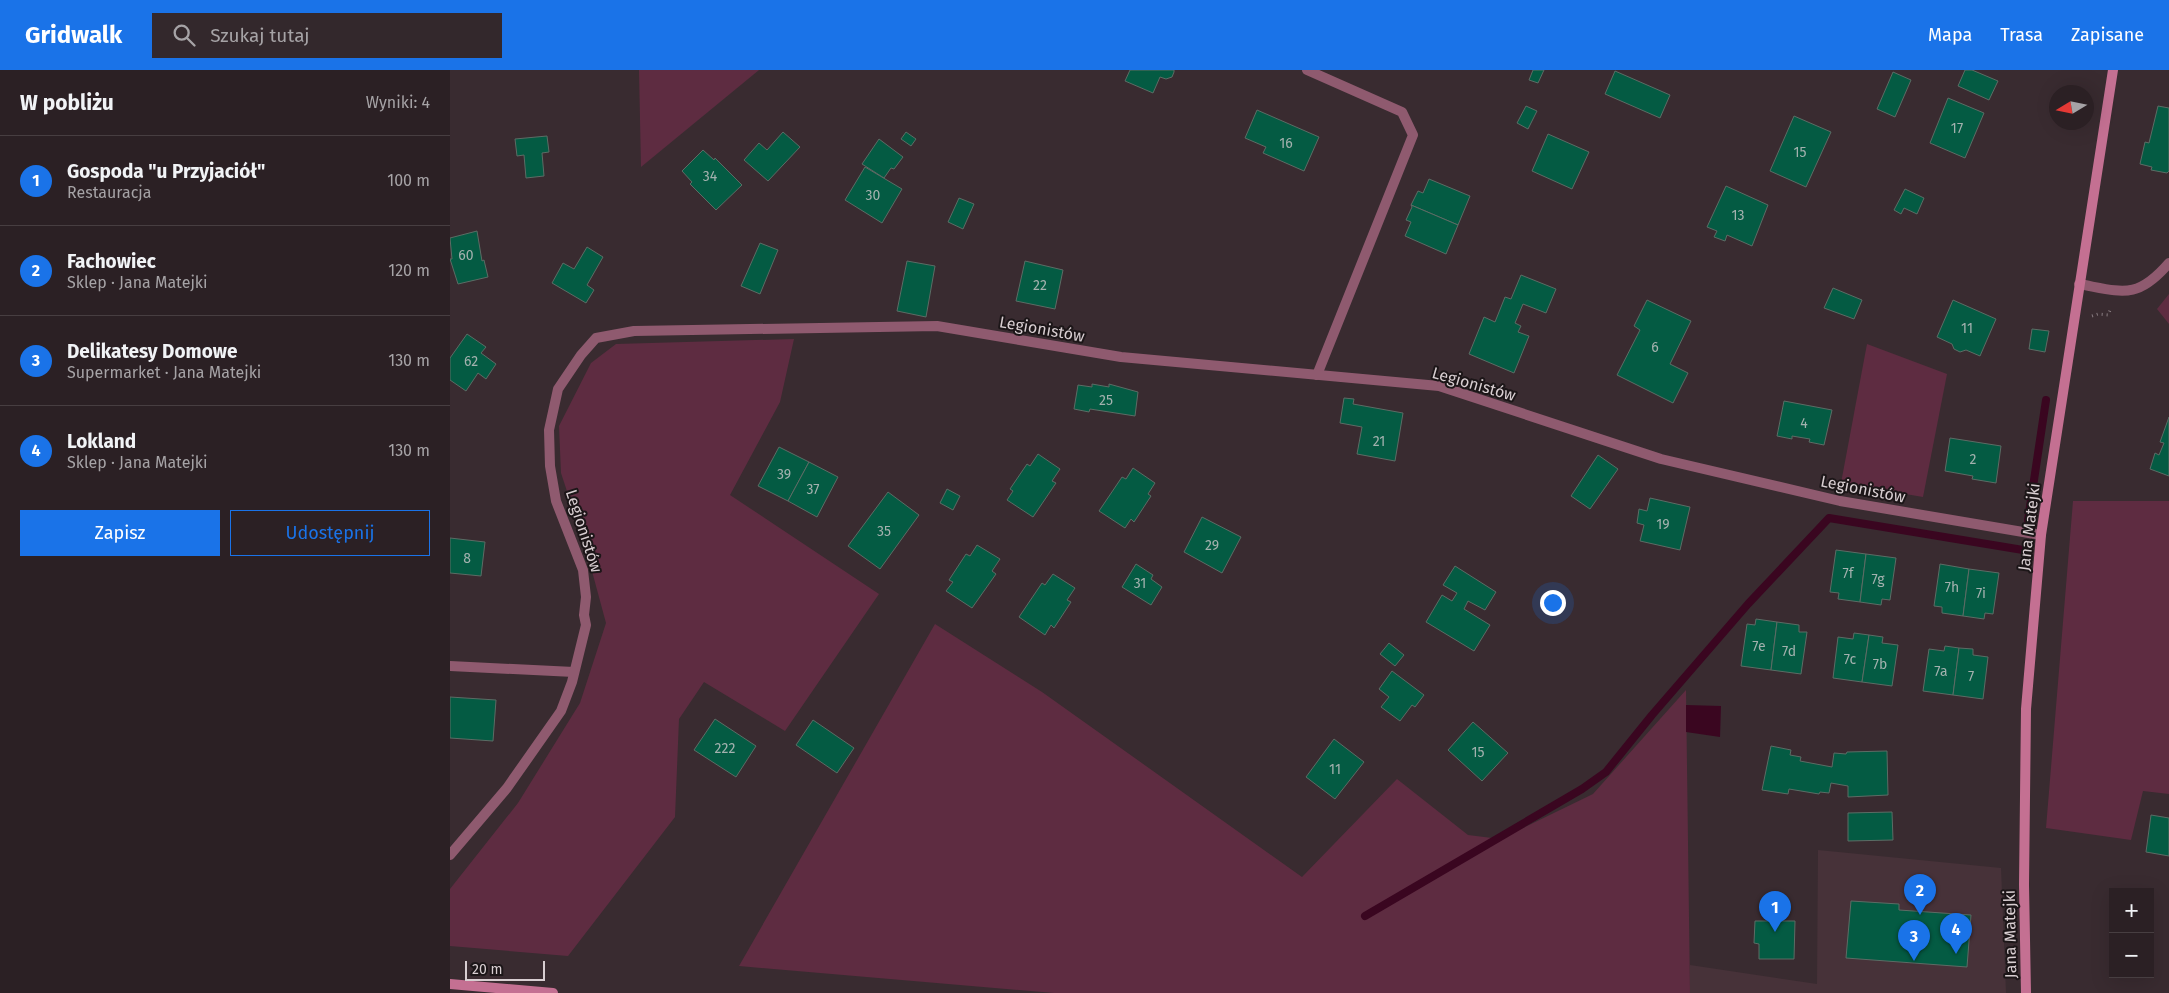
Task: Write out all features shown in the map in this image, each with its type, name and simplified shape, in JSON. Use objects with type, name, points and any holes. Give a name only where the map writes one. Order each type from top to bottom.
[{"type":"street","points":[[1307,70],[1402,112],[1413,136],[1317,375]]},
{"type":"street","name":"Jana Matejki","points":[[2026,993],[2024,891],[2026,709],[2041,535],[2113,70]]},
{"type":"street","points":[[2079,284],[2132,291],[2144,286],[2158,276],[2169,264]]},
{"type":"street","name":"Legionistów","points":[[450,855],[507,788],[561,711],[574,672],[586,625],[584,615],[586,597],[583,570],[556,501],[550,466],[549,430],[558,389],[581,355],[596,338],[634,331],[937,326],[1121,358],[1439,386],[1661,459],[1840,501],[2041,535]]},
{"type":"street","points":[[450,666],[574,672]]},
{"type":"street","points":[[450,984],[553,993]]},
{"type":"path","points":[[2088,318],[2098,314],[2108,315],[2111,308]]},
{"type":"shaded area","points":[[639,70],[759,70],[641,167]]},
{"type":"shaded area","points":[[2169,294],[2169,324],[2157,309]]},
{"type":"shaded area","points":[[794,339],[780,402],[730,495],[879,594],[785,731],[704,682],[679,719],[675,817],[568,956],[450,946],[450,889],[518,803],[580,703],[606,623],[586,549],[561,473],[559,426],[591,363],[616,344]]},
{"type":"shaded area","points":[[1867,344],[1947,374],[1923,497],[1841,483]]},
{"type":"shaded area","points":[[2073,501],[2169,501],[2169,794],[2143,791],[2131,840],[2046,828]]},
{"type":"shaded area","points":[[935,624],[1042,692],[1302,877],[1397,779],[1468,835],[1500,839],[1593,794],[1686,690],[1690,993],[1054,993],[739,966]]},
{"type":"shaded area","points":[[1686,705],[1721,706],[1720,737],[1686,732]]},
{"type":"shaded area","points":[[1818,850],[2001,868],[2006,993],[1690,993],[1690,965],[1817,984]]},
{"type":"building","points":[[1130,70],[1174,70],[1174,72],[1172,77],[1166,79],[1160,77],[1153,93],[1125,81]]},
{"type":"building","points":[[1533,70],[1544,70],[1538,83],[1529,80]]},
{"type":"building","points":[[1965,70],[1972,70],[1998,81],[1989,100],[1958,86]]},
{"type":"building","points":[[1615,71],[1670,95],[1660,118],[1605,94]]},
{"type":"building","points":[[1893,72],[1911,80],[1895,117],[1877,109]]},
{"type":"building","points":[[1948,98],[1984,113],[1965,158],[1930,143]]},
{"type":"building","points":[[1526,106],[1537,111],[1528,129],[1517,123]]},
{"type":"building","points":[[2158,106],[2169,108],[2169,171],[2167,173],[2151,170],[2152,167],[2140,164],[2145,142],[2149,143]]},
{"type":"building","points":[[1257,110],[1319,137],[1304,171],[1263,153],[1266,147],[1245,138]]},
{"type":"building","points":[[1794,116],[1831,132],[1806,187],[1770,171]]},
{"type":"building","points":[[783,132],[800,147],[768,181],[744,160],[759,143],[767,150]]},
{"type":"building","points":[[906,132],[916,139],[911,146],[901,139]]},
{"type":"building","points":[[1548,134],[1589,152],[1572,189],[1532,171]]},
{"type":"building","points":[[547,136],[549,152],[542,153],[544,176],[526,178],[524,155],[517,156],[515,139]]},
{"type":"building","points":[[879,139],[903,157],[894,169],[891,168],[884,178],[862,164]]},
{"type":"building","points":[[703,150],[714,160],[715,158],[742,185],[716,210],[690,184],[692,182],[682,171]]},
{"type":"building","points":[[865,167],[902,189],[882,223],[845,200]]},
{"type":"building","points":[[1429,179],[1470,196],[1458,225],[1411,205],[1418,191],[1423,193]]},
{"type":"building","points":[[1726,186],[1768,205],[1752,246],[1727,235],[1725,241],[1714,237],[1717,231],[1707,227]]},
{"type":"building","points":[[1905,189],[1924,198],[1917,214],[1904,208],[1901,214],[1894,210]]},
{"type":"building","points":[[959,198],[974,204],[963,229],[948,222]]},
{"type":"building","points":[[1411,205],[1458,225],[1446,254],[1405,236],[1411,222],[1406,220],[1412,207]]},
{"type":"building","points":[[477,231],[482,261],[484,260],[488,277],[458,284],[450,259],[452,259],[450,238]]},
{"type":"building","points":[[760,243],[778,250],[760,294],[741,286]]},
{"type":"building","points":[[587,247],[603,257],[587,285],[594,290],[586,303],[552,283],[563,263],[574,269]]},
{"type":"building","points":[[907,261],[935,266],[926,317],[897,311]]},
{"type":"building","points":[[1025,261],[1063,270],[1055,309],[1016,301]]},
{"type":"building","points":[[1521,275],[1556,289],[1546,313],[1523,304],[1515,323],[1521,326],[1518,332],[1529,336],[1514,373],[1469,354],[1484,317],[1495,322],[1505,297],[1511,299]]},
{"type":"building","points":[[1833,288],[1862,300],[1854,319],[1824,308]]},
{"type":"building","points":[[1647,300],[1691,321],[1670,364],[1688,373],[1673,403],[1617,375],[1640,330],[1634,326]]},
{"type":"building","points":[[1953,300],[1996,319],[1980,356],[1966,350],[1960,352],[1954,349],[1952,344],[1937,337]]},
{"type":"building","points":[[2032,329],[2049,331],[2045,352],[2029,349]]},
{"type":"building","points":[[467,334],[486,347],[481,353],[496,364],[486,379],[478,373],[466,391],[450,380],[450,358]]},
{"type":"building","points":[[1092,384],[1109,387],[1109,384],[1138,392],[1135,416],[1090,409],[1089,412],[1074,409],[1078,385],[1092,387]]},
{"type":"building","points":[[1344,398],[1354,399],[1353,404],[1403,413],[1395,461],[1357,454],[1362,427],[1340,423]]},
{"type":"building","points":[[1784,401],[1832,410],[1824,445],[1809,442],[1810,439],[1792,436],[1792,439],[1777,436]]},
{"type":"building","points":[[2169,417],[2169,476],[2150,469],[2155,453],[2159,455],[2164,443],[2160,442]]},
{"type":"building","points":[[1950,438],[2001,446],[1996,483],[1972,479],[1973,476],[1945,471]]},
{"type":"building","points":[[779,447],[809,462],[788,501],[758,486]]},
{"type":"building","points":[[1038,454],[1060,469],[1052,481],[1056,483],[1033,517],[1007,500],[1013,491],[1010,489],[1027,464],[1030,466]]},
{"type":"building","points":[[1598,455],[1618,469],[1590,509],[1571,496]]},
{"type":"building","points":[[809,462],[838,477],[817,517],[788,501]]},
{"type":"building","points":[[1133,468],[1155,483],[1148,494],[1151,496],[1134,522],[1131,519],[1125,528],[1099,511],[1122,477],[1126,479]]},
{"type":"building","points":[[947,489],[960,496],[953,510],[940,503]]},
{"type":"building","points":[[888,492],[919,515],[880,569],[848,546]]},
{"type":"building","points":[[1650,498],[1690,507],[1680,550],[1640,541],[1644,525],[1637,523],[1639,509],[1647,511]]},
{"type":"building","points":[[1202,517],[1241,537],[1222,573],[1184,552]]},
{"type":"building","points":[[450,538],[485,542],[481,576],[450,573]]},
{"type":"building","points":[[977,545],[1000,559],[992,571],[996,574],[972,608],[946,591],[953,582],[949,580],[966,554],[970,556]]},
{"type":"building","points":[[1836,550],[1866,554],[1860,602],[1838,599],[1839,593],[1830,592]]},
{"type":"building","points":[[1866,554],[1896,558],[1890,600],[1882,599],[1881,605],[1860,602]]},
{"type":"building","points":[[1136,564],[1153,575],[1151,579],[1162,587],[1151,605],[1122,587]]},
{"type":"building","points":[[1940,564],[1969,569],[1963,616],[1942,613],[1942,607],[1934,606]]},
{"type":"building","points":[[1455,566],[1496,592],[1485,610],[1468,601],[1464,609],[1490,625],[1474,651],[1426,622],[1442,595],[1452,601],[1457,593],[1443,585]]},
{"type":"building","points":[[1969,569],[1999,573],[1993,614],[1985,613],[1984,619],[1963,616]]},
{"type":"building","points":[[1053,574],[1075,588],[1067,600],[1071,602],[1054,628],[1051,625],[1045,635],[1019,617],[1042,583],[1045,585]]},
{"type":"building","points":[[1756,619],[1777,622],[1771,670],[1741,666],[1747,624],[1755,625]]},
{"type":"building","points":[[1777,622],[1799,625],[1799,632],[1807,632],[1801,674],[1771,670]]},
{"type":"building","points":[[1854,633],[1869,635],[1862,682],[1833,678],[1838,637],[1853,639]]},
{"type":"building","points":[[1869,635],[1883,637],[1882,643],[1898,645],[1892,686],[1862,682]]},
{"type":"building","points":[[1389,643],[1404,655],[1395,666],[1380,654]]},
{"type":"building","points":[[1945,646],[1959,648],[1953,695],[1923,691],[1929,649],[1944,651]]},
{"type":"building","points":[[1959,648],[1973,649],[1973,655],[1988,657],[1983,699],[1953,695]]},
{"type":"building","points":[[1392,671],[1424,695],[1415,707],[1412,705],[1400,721],[1381,707],[1389,697],[1379,689]]},
{"type":"building","points":[[450,697],[496,700],[493,741],[450,738]]},
{"type":"building","points":[[715,719],[756,746],[736,777],[694,750]]},
{"type":"building","points":[[813,720],[854,748],[837,773],[796,745]]},
{"type":"building","points":[[1473,722],[1508,753],[1482,781],[1448,750]]},
{"type":"building","points":[[1334,739],[1364,762],[1335,799],[1306,777]]},
{"type":"building","points":[[1771,746],[1791,750],[1790,755],[1801,757],[1800,761],[1832,767],[1834,753],[1887,751],[1888,795],[1848,797],[1848,786],[1831,783],[1829,793],[1820,792],[1819,794],[1789,789],[1788,794],[1762,790]]},
{"type":"building","points":[[1892,812],[1893,840],[1848,841],[1848,813]]},
{"type":"building","points":[[2151,815],[2169,818],[2169,856],[2146,852]]},
{"type":"building","points":[[1851,901],[1899,904],[1899,910],[1971,915],[1967,967],[1846,958]]},
{"type":"building","points":[[1755,921],[1795,921],[1794,959],[1759,959],[1759,944],[1754,943]]},
{"type":"waterway","points":[[2028,520],[2046,400]]},
{"type":"waterway","points":[[1365,916],[1582,789],[1606,772],[1652,715],[1748,604],[1829,518],[2023,550]]},
{"type":"place","name":"Fachowiec","points":[[1920,915]]},
{"type":"place","name":"Gospoda \"u Przyjaciół\"","points":[[1775,932]]},
{"type":"place","name":"Lokland","points":[[1956,954]]},
{"type":"place","name":"Delikatesy Domowe","points":[[1914,961]]}]
